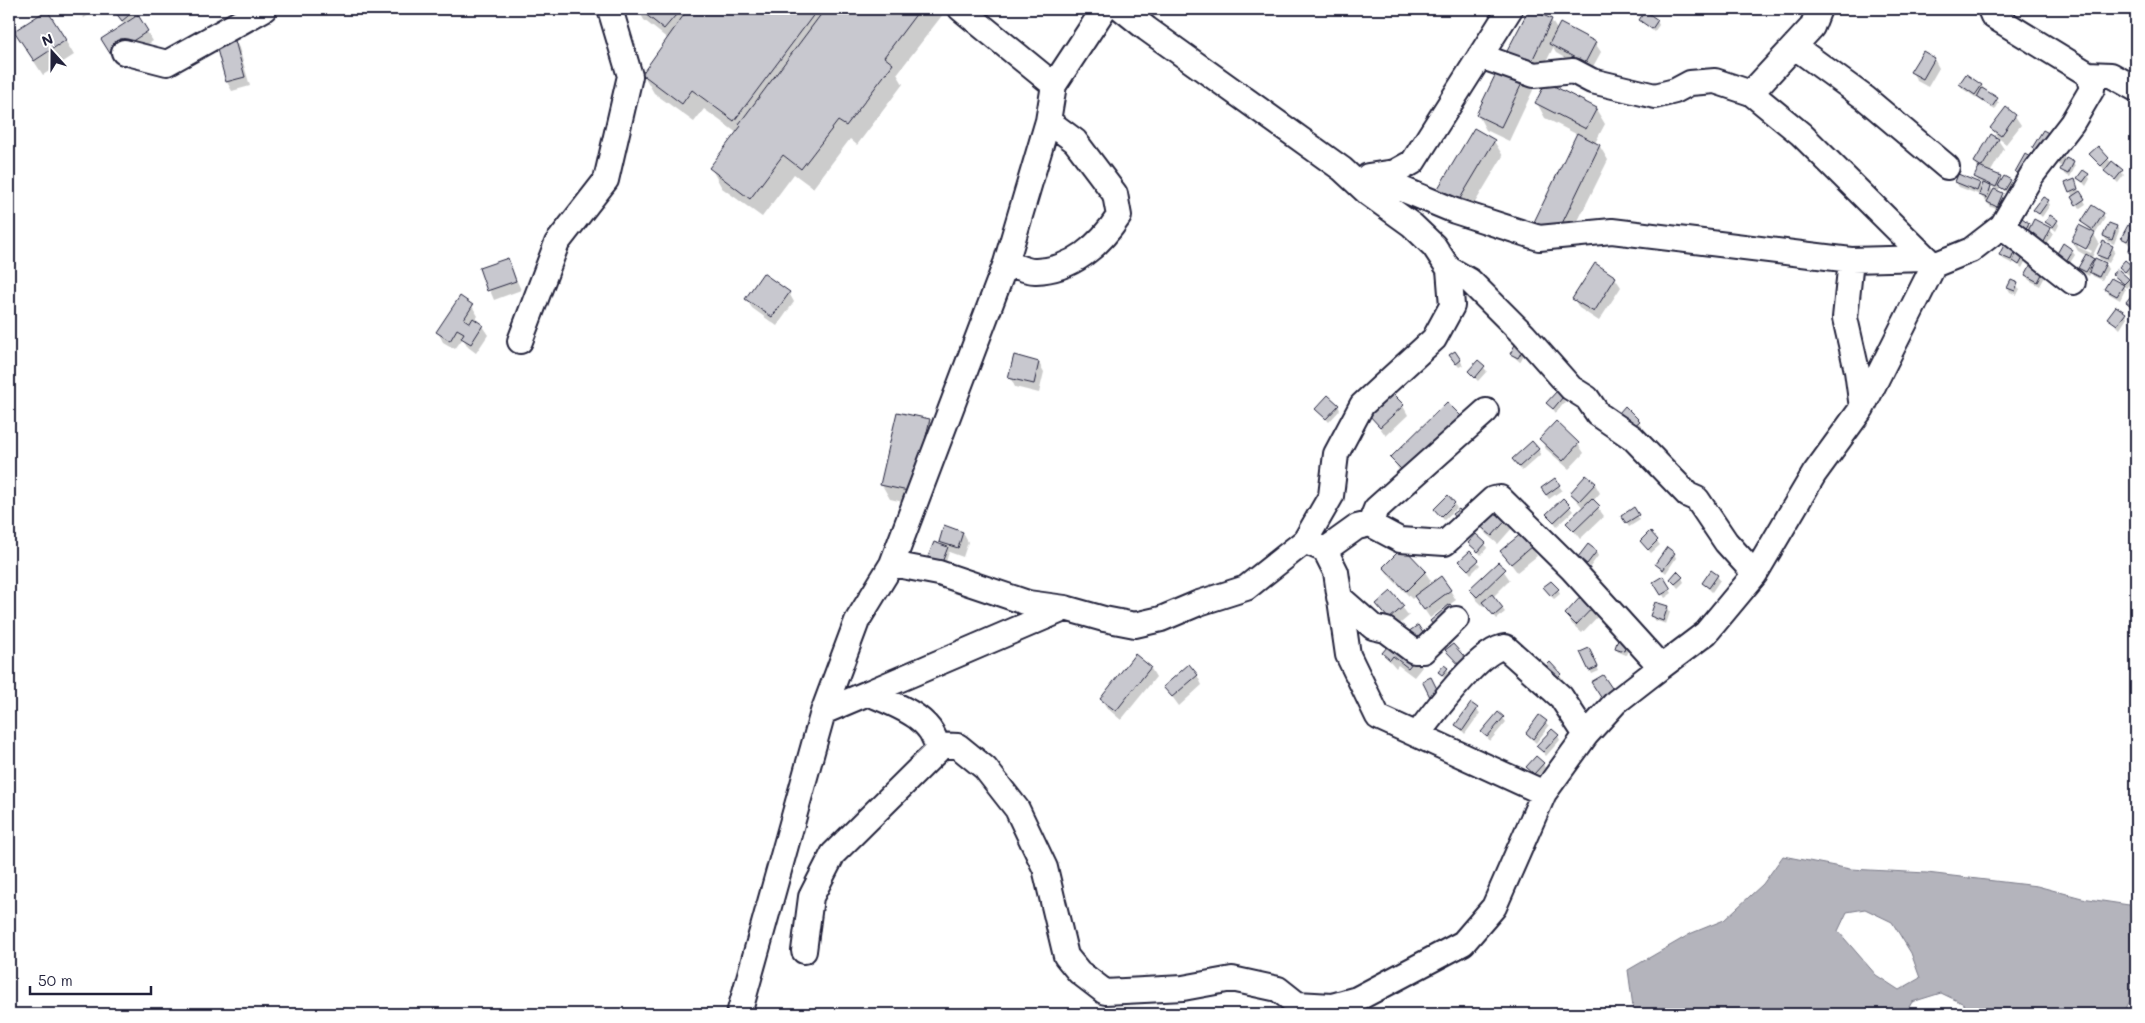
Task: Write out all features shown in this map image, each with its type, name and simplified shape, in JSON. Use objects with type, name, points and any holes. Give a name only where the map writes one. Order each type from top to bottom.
[{"type":"street","points":[[124,52],[167,63],[264,9]]},
{"type":"street","points":[[520,342],[557,243],[606,180],[630,76],[610,9]]},
{"type":"street","points":[[961,9],[1054,85]]},
{"type":"street","points":[[739,1014],[823,712],[857,621],[892,564],[1006,262],[1048,121],[1054,85],[1104,9]]},
{"type":"street","points":[[1122,9],[1162,40],[1342,169],[1369,194],[1412,225],[1434,246],[1449,269],[1470,281],[1524,334],[1571,388],[1587,398],[1598,414],[1633,438],[1688,495],[1697,498],[1726,542],[1755,574]]},
{"type":"street","points":[[1373,177],[1395,172],[1413,162],[1510,9]]},
{"type":"street","points":[[1751,93],[1812,27],[1819,9]]},
{"type":"street","points":[[1990,9],[1993,16],[2088,74],[2111,75],[2136,89]]},
{"type":"street","points":[[1795,47],[1865,98],[1947,166]]},
{"type":"street","points":[[1480,56],[1534,75],[1573,71],[1592,81],[1655,96],[1675,91],[1690,83],[1714,81],[1751,93],[1801,134],[1930,262]]},
{"type":"street","points":[[1342,169],[1373,177],[1455,211],[1539,238],[1612,231],[1852,260],[1930,262],[1971,250],[2002,226],[2032,175],[2072,123],[2092,88],[2088,74]]},
{"type":"street","points":[[1006,262],[1035,271],[1072,262],[1105,238],[1118,216],[1115,194],[1075,141],[1048,121]]},
{"type":"street","points":[[2002,226],[2073,282]]},
{"type":"street","points":[[1852,260],[1845,318],[1857,371],[1862,408]]},
{"type":"street","points":[[937,745],[958,746],[985,768],[1017,809],[1045,868],[1066,956],[1079,972],[1105,992],[1183,988],[1232,979],[1278,989],[1297,1004],[1332,1006],[1357,1000],[1463,943],[1494,907],[1544,793],[1586,735],[1616,702],[1706,633],[1755,574],[1814,474],[1862,408],[1930,262]]},
{"type":"street","points":[[1315,545],[1331,496],[1336,454],[1362,405],[1434,339],[1452,306],[1449,269]]},
{"type":"street","points":[[1370,524],[1376,509],[1486,411]]},
{"type":"street","points":[[892,564],[939,573],[1028,603],[1066,608],[1104,619],[1135,625],[1161,619],[1200,603],[1246,588],[1315,545],[1357,527],[1370,524],[1400,540],[1444,543],[1493,499],[1500,498],[1572,569],[1661,667]]},
{"type":"street","points":[[1315,545],[1336,572],[1348,655],[1378,717],[1544,793]]},
{"type":"street","points":[[1339,597],[1373,627],[1386,630],[1414,651],[1423,651],[1456,619]]},
{"type":"street","points":[[823,712],[1066,608]]},
{"type":"street","points":[[1417,735],[1462,678],[1496,648],[1505,647],[1561,697],[1586,735]]},
{"type":"street","points":[[804,951],[811,897],[833,854],[937,751],[937,745],[929,728],[910,712],[868,693]]},
{"type":"shaded area","points":[[1783,856],[1850,869],[1927,873],[2037,886],[2082,898],[2129,905],[2136,900],[2136,990],[2125,1010],[2128,1014],[1967,1014],[1964,1004],[1941,993],[1912,1002],[1905,1014],[1634,1014],[1628,970],[1692,933],[1724,920],[1763,884]],"holes":[[[1865,909],[1892,922],[1911,953],[1920,978],[1899,990],[1876,975],[1838,931],[1847,912]]]},
{"type":"building","points":[[113,9],[134,9],[135,10],[122,21]]},
{"type":"building","points":[[639,9],[681,9],[664,29]]},
{"type":"building","points":[[688,9],[818,9],[734,121],[692,90],[682,104],[642,74]]},
{"type":"building","points":[[825,9],[920,9],[884,57],[893,64],[846,126],[838,121],[801,169],[783,155],[750,199],[709,168],[741,126],[739,124]]},
{"type":"building","points":[[1529,9],[1552,19],[1529,67],[1505,55]]},
{"type":"building","points":[[47,10],[66,40],[34,61],[14,31]]},
{"type":"building","points":[[1645,11],[1658,20],[1652,29],[1639,20]]},
{"type":"building","points":[[138,15],[148,31],[111,55],[101,39]]},
{"type":"building","points":[[1560,23],[1596,42],[1585,63],[1549,44]]},
{"type":"building","points":[[234,37],[245,77],[226,82],[215,42]]},
{"type":"building","points":[[1923,51],[1935,58],[1923,79],[1910,72]]},
{"type":"building","points":[[1501,63],[1526,75],[1501,127],[1476,115]]},
{"type":"building","points":[[1966,74],[1982,85],[1975,95],[1959,84]]},
{"type":"building","points":[[1546,82],[1597,108],[1586,129],[1535,103]]},
{"type":"building","points":[[1982,88],[1998,98],[1992,107],[1977,97]]},
{"type":"building","points":[[2006,107],[2016,115],[2001,136],[1990,128]]},
{"type":"building","points":[[1474,128],[1495,140],[1455,207],[1434,195]]},
{"type":"building","points":[[2043,130],[2054,136],[2043,155],[2032,148]]},
{"type":"building","points":[[1577,133],[1600,145],[1557,234],[1534,222]]},
{"type":"building","points":[[1991,134],[1999,139],[1982,167],[1974,162]]},
{"type":"building","points":[[2098,146],[2109,158],[2101,166],[2089,154]]},
{"type":"building","points":[[2025,154],[2036,161],[2027,178],[2015,172]]},
{"type":"building","points":[[2066,158],[2074,162],[2068,174],[2060,170]]},
{"type":"building","points":[[2112,161],[2123,170],[2115,180],[2104,171]]},
{"type":"building","points":[[1979,167],[2001,176],[1996,187],[1974,177]]},
{"type":"building","points":[[2083,170],[2089,174],[2083,182],[2077,178]]},
{"type":"building","points":[[1958,174],[1980,183],[1977,191],[1955,182]]},
{"type":"building","points":[[2004,176],[2011,180],[2005,190],[1998,186]]},
{"type":"building","points":[[2075,179],[2078,189],[2069,193],[2065,183]]},
{"type":"building","points":[[1983,183],[1991,186],[1987,198],[1979,195]]},
{"type":"building","points":[[1994,189],[2003,193],[1997,207],[1987,202]]},
{"type":"building","points":[[2080,191],[2085,199],[2076,205],[2071,197]]},
{"type":"building","points":[[2043,197],[2049,200],[2039,214],[2033,210]]},
{"type":"building","points":[[2092,205],[2104,213],[2093,230],[2081,222]]},
{"type":"building","points":[[2050,215],[2058,220],[2053,227],[2045,222]]},
{"type":"building","points":[[2022,218],[2029,223],[2024,232],[2016,227]]},
{"type":"building","points":[[2034,219],[2051,228],[2044,242],[2027,233]]},
{"type":"building","points":[[2109,223],[2117,226],[2112,240],[2103,236]]},
{"type":"building","points":[[2079,225],[2095,233],[2086,249],[2071,241]]},
{"type":"building","points":[[2128,225],[2134,229],[2127,241],[2121,238]]},
{"type":"building","points":[[2103,241],[2113,246],[2107,259],[2097,255]]},
{"type":"building","points":[[2063,243],[2073,250],[2065,263],[2055,257]]},
{"type":"building","points":[[2132,243],[2136,245],[2136,256],[2128,252]]},
{"type":"building","points":[[2004,245],[2015,250],[2011,260],[1999,255]]},
{"type":"building","points":[[2017,252],[2024,256],[2019,265],[2013,261]]},
{"type":"building","points":[[2086,254],[2094,259],[2086,272],[2078,268]]},
{"type":"building","points":[[508,258],[516,281],[487,291],[479,268]]},
{"type":"building","points":[[2095,258],[2106,263],[2099,277],[2089,272]]},
{"type":"building","points":[[2034,259],[2046,266],[2038,282],[2025,275]]},
{"type":"building","points":[[2125,260],[2131,265],[2125,272],[2119,267]]},
{"type":"building","points":[[1595,263],[1616,277],[1594,312],[1572,299]]},
{"type":"building","points":[[2118,269],[2129,279],[2124,284],[2112,274]]},
{"type":"building","points":[[763,273],[790,292],[772,317],[745,299]]},
{"type":"building","points":[[2111,278],[2124,285],[2117,296],[2104,289]]},
{"type":"building","points":[[2011,280],[2018,283],[2015,291],[2007,288]]},
{"type":"building","points":[[2134,292],[2136,294],[2136,301],[2132,307],[2126,302]]},
{"type":"building","points":[[460,296],[473,305],[464,319],[470,323],[473,318],[483,325],[471,344],[461,338],[464,333],[457,329],[450,341],[436,332]]},
{"type":"building","points":[[2116,306],[2126,313],[2117,325],[2107,318]]},
{"type":"building","points":[[1518,339],[1526,344],[1518,358],[1510,354]]},
{"type":"building","points":[[1455,351],[1461,360],[1456,364],[1449,355]]},
{"type":"building","points":[[1014,355],[1039,362],[1034,384],[1008,378]]},
{"type":"building","points":[[1478,360],[1485,366],[1475,378],[1468,371]]},
{"type":"building","points":[[1557,391],[1563,397],[1553,409],[1546,403]]},
{"type":"building","points":[[1391,392],[1404,405],[1380,427],[1368,414]]},
{"type":"building","points":[[1328,395],[1339,405],[1326,419],[1315,409]]},
{"type":"building","points":[[1447,402],[1465,420],[1408,476],[1390,458]]},
{"type":"building","points":[[1625,406],[1640,421],[1633,427],[1619,413]]},
{"type":"building","points":[[897,412],[930,419],[913,492],[880,485]]},
{"type":"building","points":[[1556,421],[1579,443],[1563,461],[1539,439]]},
{"type":"building","points":[[1532,441],[1539,449],[1519,467],[1512,459]]},
{"type":"building","points":[[1586,475],[1596,483],[1579,501],[1570,493]]},
{"type":"building","points":[[1555,478],[1560,485],[1546,495],[1541,488]]},
{"type":"building","points":[[1448,495],[1455,503],[1441,517],[1434,509]]},
{"type":"building","points":[[1563,498],[1571,506],[1554,522],[1546,514]]},
{"type":"building","points":[[1592,498],[1600,506],[1574,531],[1566,523]]},
{"type":"building","points":[[1496,505],[1509,517],[1492,536],[1479,525]]},
{"type":"building","points":[[1634,507],[1639,515],[1626,523],[1621,516]]},
{"type":"building","points":[[1459,509],[1463,514],[1456,519],[1452,514]]},
{"type":"building","points":[[944,525],[963,532],[958,548],[939,542]]},
{"type":"building","points":[[1650,531],[1658,540],[1648,550],[1640,541]]},
{"type":"building","points":[[1522,533],[1532,546],[1511,564],[1500,551]]},
{"type":"building","points":[[1476,534],[1486,543],[1478,552],[1468,543]]},
{"type":"building","points":[[934,542],[948,547],[941,565],[927,559]]},
{"type":"building","points":[[1588,544],[1597,551],[1587,564],[1578,557]]},
{"type":"building","points":[[1403,547],[1426,571],[1406,591],[1383,567]]},
{"type":"building","points":[[1667,547],[1675,553],[1663,570],[1655,564]]},
{"type":"building","points":[[1470,551],[1479,560],[1468,570],[1459,561]]},
{"type":"building","points":[[1498,562],[1506,569],[1477,597],[1469,589]]},
{"type":"building","points":[[1711,570],[1718,575],[1709,588],[1702,583]]},
{"type":"building","points":[[1677,571],[1683,577],[1675,584],[1670,579]]},
{"type":"building","points":[[1441,576],[1451,590],[1424,610],[1414,596]]},
{"type":"building","points":[[1663,576],[1671,589],[1661,595],[1653,582]]},
{"type":"building","points":[[1551,581],[1559,589],[1551,596],[1543,587]]},
{"type":"building","points":[[1391,591],[1404,606],[1389,619],[1376,604]]},
{"type":"building","points":[[1585,592],[1597,603],[1576,625],[1565,614]]},
{"type":"building","points":[[1492,594],[1503,608],[1494,616],[1482,602]]},
{"type":"building","points":[[1655,602],[1668,606],[1663,621],[1650,616]]},
{"type":"building","points":[[1450,604],[1458,614],[1438,631],[1430,621]]},
{"type":"building","points":[[1418,625],[1428,641],[1418,647],[1408,632]]},
{"type":"building","points":[[1619,636],[1628,638],[1624,651],[1615,648]]},
{"type":"building","points":[[1393,640],[1417,657],[1408,668],[1393,656],[1390,660],[1382,653]]},
{"type":"building","points":[[1453,644],[1470,663],[1463,669],[1445,650]]},
{"type":"building","points":[[1589,648],[1598,667],[1589,671],[1580,652]]},
{"type":"building","points":[[1135,654],[1151,667],[1116,711],[1100,699]]},
{"type":"building","points":[[1550,662],[1561,674],[1553,682],[1541,671]]},
{"type":"building","points":[[1189,664],[1198,675],[1172,697],[1163,687]]},
{"type":"building","points":[[1444,665],[1448,668],[1442,675],[1438,672]]},
{"type":"building","points":[[1603,675],[1616,694],[1604,702],[1591,682]]},
{"type":"building","points":[[1431,677],[1442,699],[1433,703],[1422,681]]},
{"type":"building","points":[[1471,703],[1478,708],[1463,730],[1455,725]]},
{"type":"building","points":[[1498,712],[1504,717],[1487,737],[1481,732]]},
{"type":"building","points":[[1539,715],[1547,721],[1533,739],[1526,733]]},
{"type":"building","points":[[1552,729],[1559,735],[1543,752],[1536,746]]},
{"type":"building","points":[[1536,756],[1544,763],[1534,774],[1526,767]]}]
